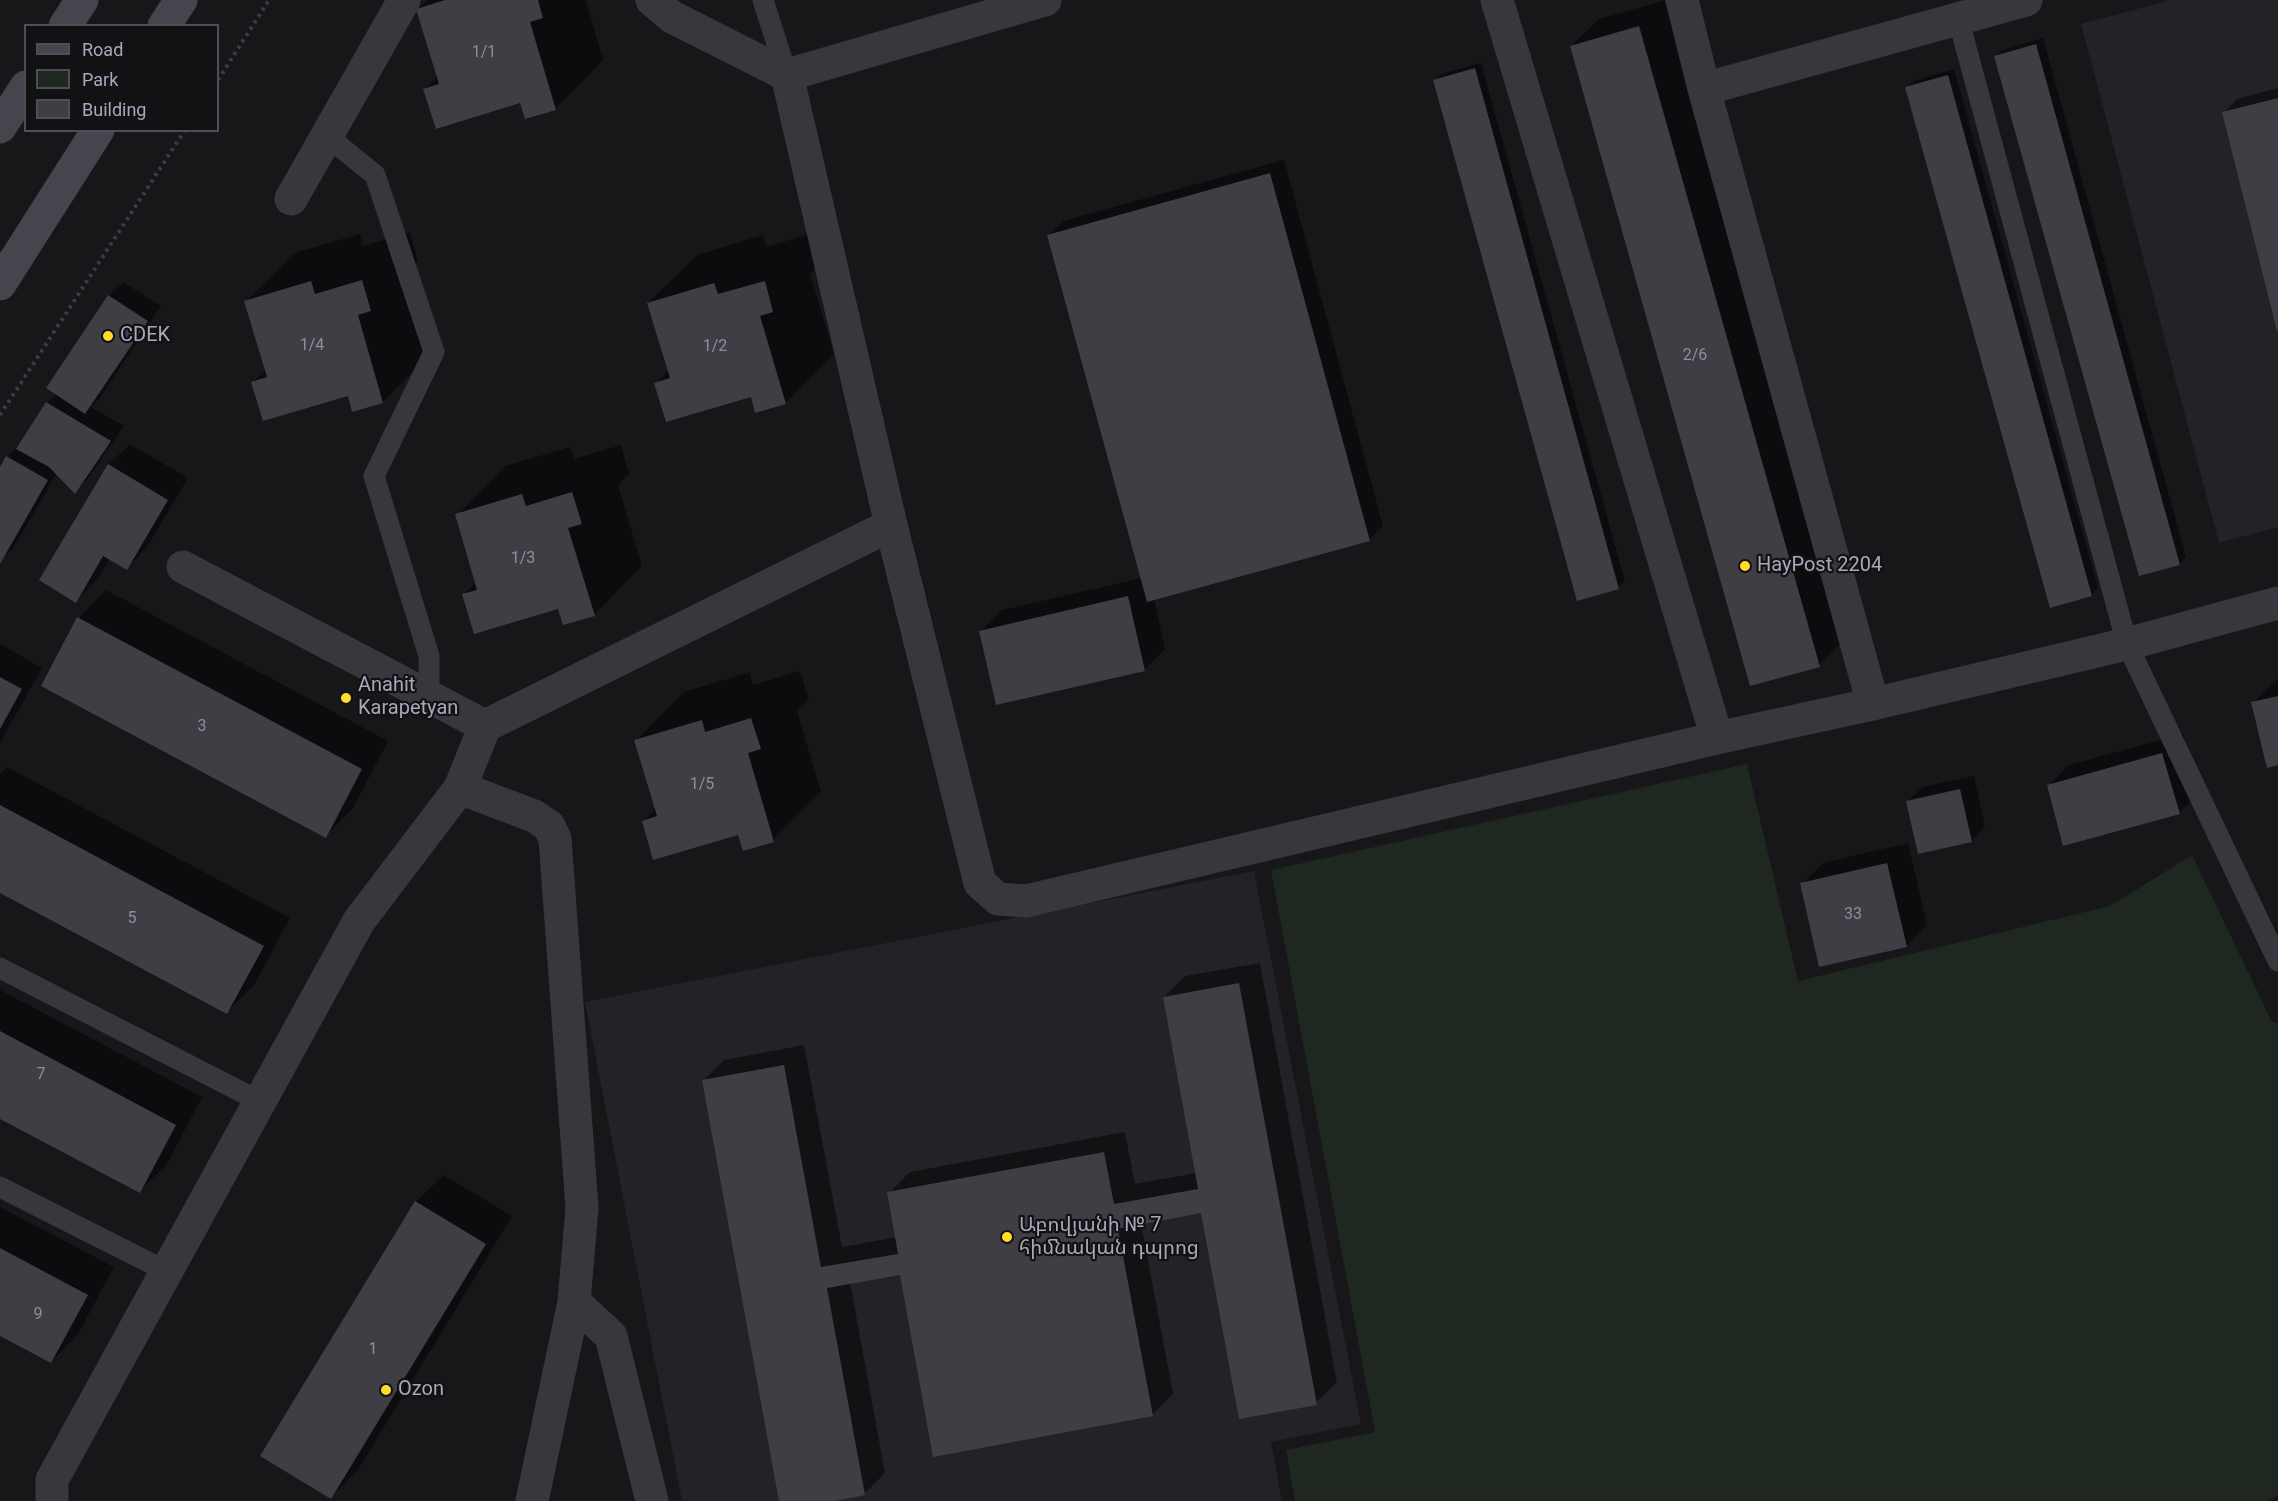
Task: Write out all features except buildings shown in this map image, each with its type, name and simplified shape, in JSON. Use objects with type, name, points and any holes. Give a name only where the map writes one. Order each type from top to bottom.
[{"type":"main road","points":[[66,24],[82,0]]},
{"type":"main road","points":[[165,24],[181,0]]},
{"type":"main road","points":[[0,127],[24,90]]},
{"type":"main road","points":[[0,284],[97,132]]},
{"type":"street","points":[[291,199],[404,0]]},
{"type":"street","points":[[652,0],[672,17],[786,75],[994,7],[1045,0]]},
{"type":"street","points":[[1497,0],[1717,738]]},
{"type":"street","points":[[1682,0],[1704,89],[1873,704]]},
{"type":"street","points":[[1704,89],[2026,0]]},
{"type":"street","points":[[786,75],[891,525],[980,883],[998,899],[1026,901],[2127,644],[2278,603]]},
{"type":"street","points":[[52,1501],[52,1480],[359,921],[460,788],[485,726],[891,525]]},
{"type":"street","points":[[183,567],[485,726]]},
{"type":"street","points":[[460,788],[534,816],[549,826],[555,838],[582,1208],[574,1302],[532,1501]]},
{"type":"street","points":[[574,1302],[611,1336],[652,1501]]},
{"type":"lane","points":[[763,0],[786,75]]},
{"type":"lane","points":[[1959,18],[2127,644],[2278,961]]},
{"type":"lane","points":[[327,136],[375,175],[434,352],[374,476],[429,656],[429,696]]},
{"type":"lane","points":[[0,968],[259,1101]]},
{"type":"lane","points":[[0,1187],[166,1271]]},
{"type":"path","points":[[219,78],[269,0]]},
{"type":"path","points":[[0,415],[183,132]]},
{"type":"shaded area","points":[[2171,0],[2278,0],[2278,527],[2219,543],[2081,24]]},
{"type":"shaded area","points":[[1254,871],[1361,1424],[1271,1442],[1282,1501],[682,1501],[585,1002]]},
{"type":"green space","points":[[1747,764],[1798,981],[2110,906],[2192,855],[2272,1022],[2278,1023],[2278,1495],[2266,1501],[1295,1501],[1286,1450],[1375,1432],[1271,870]]},
{"type":"place","name":"CDEK","points":[[108,336]]},
{"type":"place","name":"HayPost 2204","points":[[1745,566]]},
{"type":"place","name":"Anahit Karapetyan","points":[[346,698]]},
{"type":"place","name":"Աբովյանի № 7 հիմնական դպրոց","points":[[1007,1237]]},
{"type":"place","name":"Ozon","points":[[386,1390]]}]
